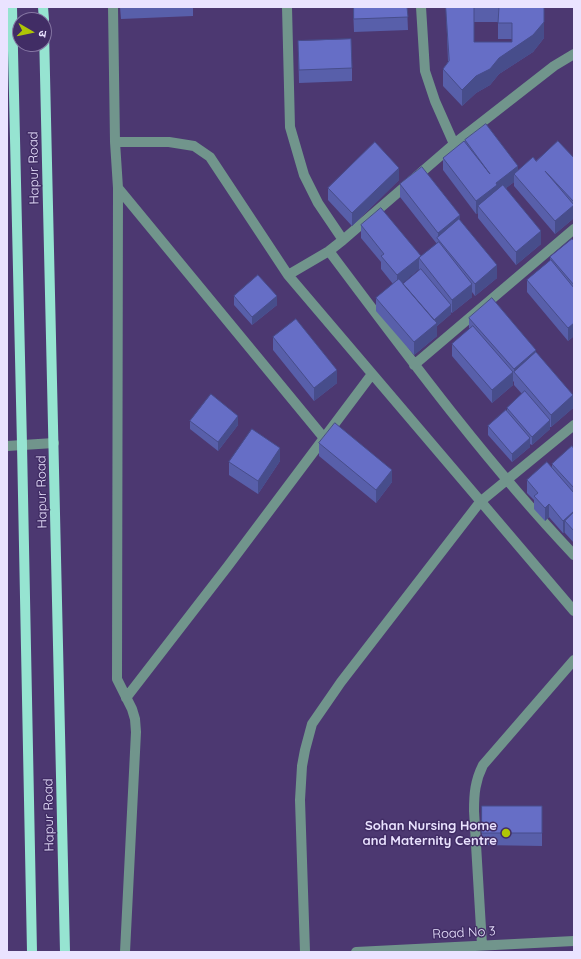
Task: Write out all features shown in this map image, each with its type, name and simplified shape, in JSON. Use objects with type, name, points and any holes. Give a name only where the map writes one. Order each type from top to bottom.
[{"type":"main road","name":"Hapur Road","points":[[12,7],[32,952]]},
{"type":"main road","name":"Hapur Road","points":[[45,52],[65,952]]},
{"type":"street","points":[[113,7],[115,142],[118,188],[117,679],[135,718],[136,737],[125,952]]},
{"type":"street","points":[[287,7],[290,127],[304,175],[318,203],[343,240]]},
{"type":"street","points":[[421,7],[425,71],[435,101],[454,144]]},
{"type":"street","points":[[288,275],[329,251],[454,144],[554,66],[574,54]]},
{"type":"street","points":[[115,142],[169,142],[194,146],[210,157],[288,275],[574,611]]},
{"type":"street","points":[[118,188],[324,438]]},
{"type":"street","points":[[414,365],[574,229]]},
{"type":"street","points":[[329,251],[414,365],[507,480],[574,555]]},
{"type":"street","points":[[126,698],[228,566],[372,374]]},
{"type":"street","points":[[305,952],[300,800],[302,766],[312,724],[341,682],[480,502],[574,425]]},
{"type":"street","points":[[7,446],[54,443]]},
{"type":"street","points":[[482,945],[474,811],[474,794],[477,778],[483,766],[574,660]]},
{"type":"street","name":"Road No 3","points":[[356,952],[574,941]]},
{"type":"building","points":[[354,7],[407,7],[408,17],[354,19]]},
{"type":"building","points":[[446,7],[474,7],[474,42],[512,42],[512,23],[498,23],[499,7],[544,7],[544,22],[533,35],[499,58],[490,69],[476,76],[462,90],[443,69],[449,61]]},
{"type":"building","points":[[351,39],[352,68],[299,70],[298,41]]},
{"type":"building","points":[[486,124],[518,166],[476,201],[443,158],[464,141],[490,174],[465,140]]},
{"type":"building","points":[[558,141],[574,158],[574,202],[545,171],[574,205],[555,221],[514,174],[533,157],[536,161]]},
{"type":"building","points":[[375,142],[399,168],[352,213],[328,188]]},
{"type":"building","points":[[422,167],[460,215],[438,233],[400,184]]},
{"type":"building","points":[[503,185],[541,231],[516,252],[478,206]]},
{"type":"building","points":[[381,208],[421,256],[397,275],[381,256],[384,254],[361,225]]},
{"type":"building","points":[[459,219],[497,265],[475,284],[437,238]]},
{"type":"building","points":[[572,239],[574,241],[574,285],[550,257]]},
{"type":"building","points":[[439,242],[472,284],[452,300],[419,258]]},
{"type":"building","points":[[551,260],[574,288],[574,323],[568,328],[527,280]]},
{"type":"building","points":[[421,269],[451,305],[434,320],[403,284]]},
{"type":"building","points":[[258,275],[277,296],[252,317],[234,296]]},
{"type":"building","points":[[399,279],[437,323],[414,342],[376,298]]},
{"type":"building","points":[[492,298],[536,350],[514,369],[469,318]]},
{"type":"building","points":[[296,319],[337,370],[314,388],[273,337]]},
{"type":"building","points":[[473,326],[513,372],[492,390],[452,344]]},
{"type":"building","points":[[536,352],[573,395],[551,415],[514,372]]},
{"type":"building","points":[[525,391],[550,420],[532,437],[507,408]]},
{"type":"building","points":[[211,394],[238,416],[218,442],[190,421]]},
{"type":"building","points":[[506,410],[530,438],[512,454],[488,426]]},
{"type":"building","points":[[335,423],[392,470],[376,490],[319,443]]},
{"type":"building","points":[[252,429],[280,448],[258,481],[229,462]]},
{"type":"building","points":[[572,446],[574,449],[574,488],[552,464]]},
{"type":"building","points":[[547,462],[574,493],[574,511],[563,521],[549,504],[545,508],[534,496],[538,493],[527,480]]},
{"type":"building","points":[[574,512],[574,531],[565,521]]},
{"type":"building","points":[[482,806],[542,806],[542,833],[482,833]]},
{"type":"place","name":"Sohan Nursing Home and Maternity Centre","points":[[506,833]]}]
